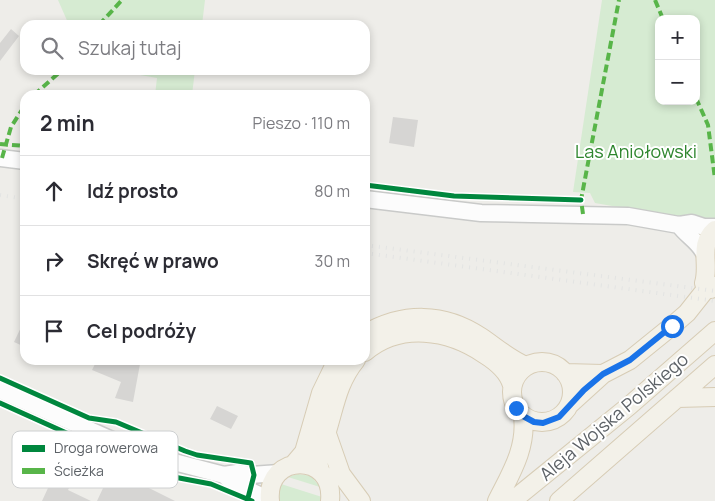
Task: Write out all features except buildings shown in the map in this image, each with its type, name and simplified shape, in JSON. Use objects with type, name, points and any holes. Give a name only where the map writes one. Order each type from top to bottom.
[{"type":"main road","points":[[570,404],[603,374],[630,360],[672,326],[687,313],[710,287],[704,283],[708,261],[706,241],[715,228]]},
{"type":"main road","points":[[370,332],[392,321],[415,317],[447,321],[481,337],[508,357],[526,366]]},
{"type":"main road","name":"Aleja Wojska Polskiego","points":[[512,501],[629,406],[715,331]]},
{"type":"main road","points":[[370,349],[386,339],[402,334],[437,333],[467,344],[487,356],[510,377],[513,400],[523,416],[525,431],[522,448],[498,501]]},
{"type":"main road","points":[[512,385],[515,378],[526,366],[542,362],[551,363],[565,373],[572,388],[570,404],[566,412],[551,421],[534,422],[523,416]]},
{"type":"main road","points":[[270,500],[271,485],[304,452],[321,393],[335,365]]},
{"type":"main road","points":[[334,498],[329,485],[320,471],[318,460],[319,447],[327,434],[338,388],[353,365]]},
{"type":"main road","name":"Aleja Wojska Polskiego","points":[[559,501],[715,365]]},
{"type":"main road","points":[[565,373],[603,374]]},
{"type":"main road","points":[[676,398],[715,397]]},
{"type":"main road","points":[[327,434],[341,474],[361,501]]},
{"type":"main road","points":[[286,469],[303,464],[320,471]]},
{"type":"street","points":[[0,158],[20,160]]},
{"type":"street","points":[[370,200],[481,213],[628,216],[679,225],[692,224],[715,228]]},
{"type":"street","points":[[679,225],[686,235],[698,244],[708,261]]},
{"type":"street","points":[[0,390],[92,431]]},
{"type":"street","points":[[178,461],[224,475],[238,473],[250,475],[286,469]]},
{"type":"street","points":[[224,475],[233,483],[270,500]]},
{"type":"green space","points":[[58,0],[205,0],[203,20],[67,20]]},
{"type":"green space","name":"Las Aniołowski","points":[[602,0],[715,0],[715,222],[710,223],[595,203],[590,193],[573,192]]},
{"type":"green space","points":[[140,75],[194,75],[193,90],[156,90],[157,78]]},
{"type":"green space","points":[[298,474],[311,476],[320,487],[288,477]]},
{"type":"green space","points":[[281,484],[322,497],[321,501],[279,501],[278,493]]},
{"type":"railway","points":[[0,195],[20,198]]},
{"type":"railway","points":[[370,246],[715,291]]},
{"type":"railway","points":[[370,254],[715,301]]},
{"type":"marked path","points":[[104,20],[122,0]]},
{"type":"marked path","points":[[583,214],[581,200],[619,0]]},
{"type":"marked path","points":[[655,0],[661,15]]},
{"type":"marked path","points":[[40,90],[56,75]]},
{"type":"marked path","points":[[699,105],[708,125],[715,179]]},
{"type":"marked path","points":[[2,158],[11,127],[20,113]]},
{"type":"marked path","points":[[0,144],[20,146]]},
{"type":"cycle path","points":[[370,186],[454,196],[581,200]]},
{"type":"cycle path","points":[[0,378],[89,418],[116,422],[137,431]]},
{"type":"cycle path","points":[[0,403],[62,431]]},
{"type":"cycle path","points":[[178,448],[197,455],[251,463],[254,475],[248,498]]},
{"type":"cycle path","points":[[178,478],[211,484],[252,501]]},
{"type":"route","points":[[516,408],[520,414],[534,422],[543,423],[559,417],[566,412],[570,404],[584,390],[603,374],[630,360],[672,326]]}]
